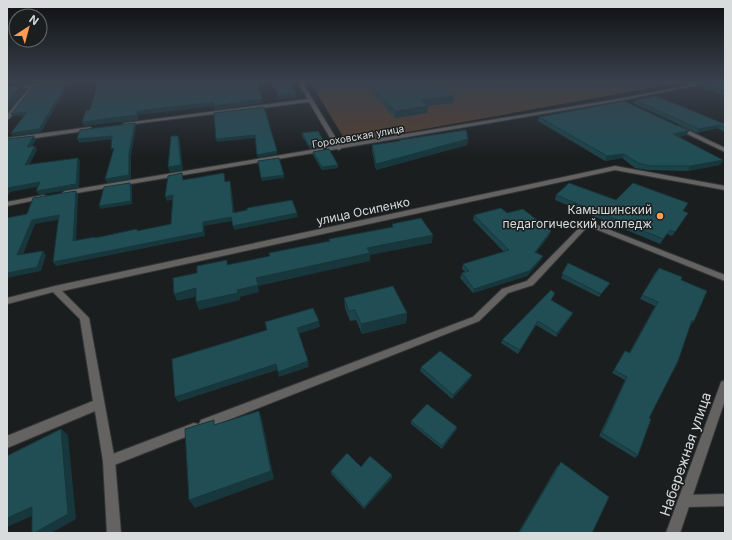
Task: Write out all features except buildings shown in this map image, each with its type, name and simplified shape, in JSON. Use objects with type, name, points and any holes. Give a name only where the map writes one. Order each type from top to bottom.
[{"type":"street","points":[[7,118],[16,107]]},
{"type":"street","points":[[116,126],[257,107]]},
{"type":"street","points":[[315,107],[339,148]]},
{"type":"street","name":"Гороховская улица","points":[[59,194],[576,107]]},
{"type":"street","points":[[671,124],[725,150]]},
{"type":"street","points":[[7,140],[93,128]]},
{"type":"street","name":"улица Осипенко","points":[[7,301],[55,289],[615,168],[725,188]]},
{"type":"street","points":[[7,204],[51,196]]},
{"type":"street","points":[[109,461],[476,320],[505,291],[530,283],[587,223],[725,278]]},
{"type":"street","points":[[55,289],[84,318],[109,461],[114,533]]},
{"type":"street","name":"Набережная улица","points":[[673,533],[725,385]]},
{"type":"street","points":[[7,442],[98,404]]},
{"type":"street","points":[[684,501],[725,500]]},
{"type":"shaded area","points":[[325,107],[545,107],[347,143]]},
{"type":"place","name":"Камышинский педагогический колледж","points":[[660,216]]}]
